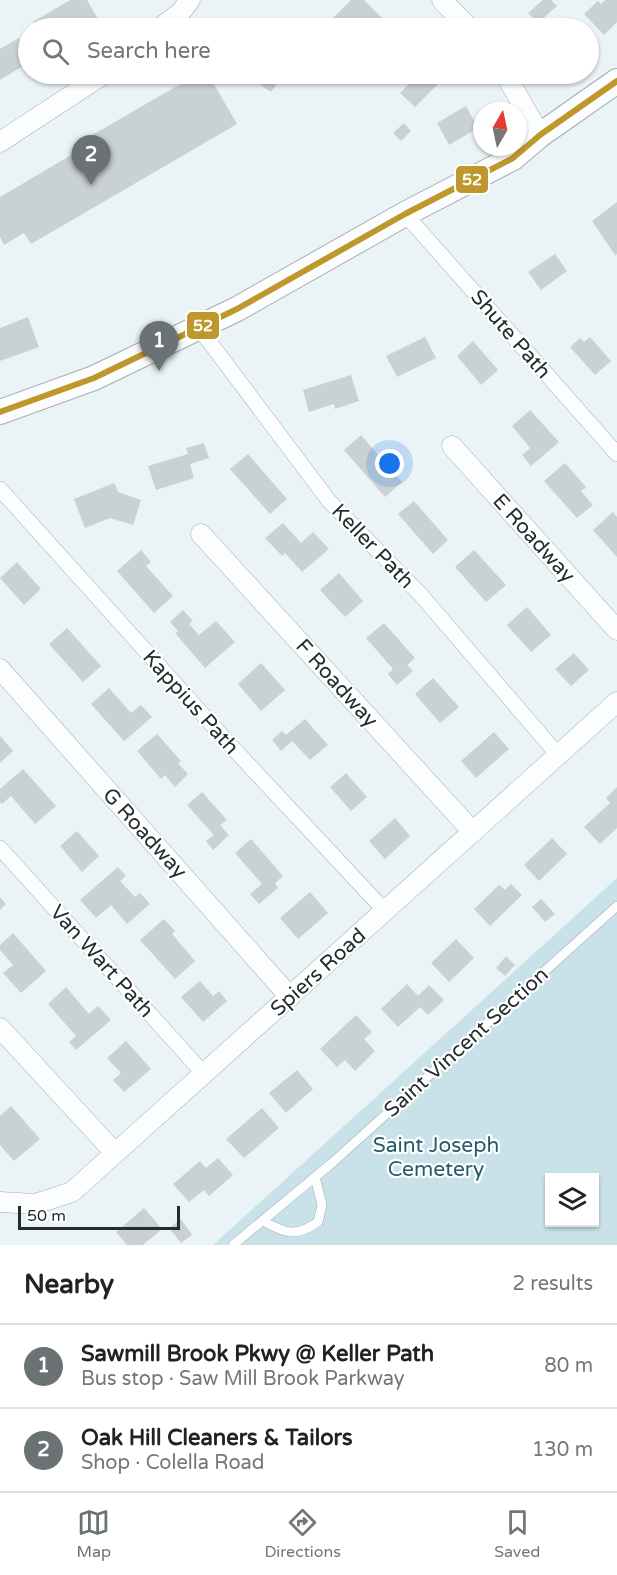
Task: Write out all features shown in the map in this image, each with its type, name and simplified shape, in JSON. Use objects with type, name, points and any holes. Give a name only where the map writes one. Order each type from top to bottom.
[{"type":"street","points":[[173,18],[190,0]]},
{"type":"street","points":[[442,0],[459,18]]},
{"type":"street","points":[[0,142],[89,84]]},
{"type":"street","points":[[511,84],[540,135]]},
{"type":"street","points":[[0,412],[94,378],[237,309],[405,214],[513,158],[540,135],[615,86]]},
{"type":"street","name":"Shute Path","points":[[405,214],[617,454]]},
{"type":"street","name":"Keller Path","points":[[200,328],[328,501],[421,595],[558,755]]},
{"type":"street","name":"E Roadway","points":[[452,446],[617,630]]},
{"type":"street","name":"Kappius Path","points":[[0,489],[232,747],[385,911]]},
{"type":"street","name":"F Roadway","points":[[201,534],[473,831]]},
{"type":"street","name":"G Roadway","points":[[0,669],[290,997]]},
{"type":"street","name":"Spiers Road","points":[[1,1204],[35,1204],[72,1192],[617,702]]},
{"type":"street","name":"Van Wart Path","points":[[0,848],[204,1074]]},
{"type":"street","points":[[0,1028],[115,1153]]},
{"type":"lane","name":"Saint Vincent Section","points":[[233,1245],[315,1177],[617,906]]},
{"type":"lane","points":[[263,1221],[286,1233],[304,1231],[318,1221],[322,1205],[315,1177]]},
{"type":"green space","name":"Saint Joseph Cemetery","points":[[617,878],[617,1245],[213,1245]]},
{"type":"building","points":[[70,0],[87,0],[97,18],[40,18]]},
{"type":"building","points":[[351,0],[364,0],[382,18],[333,18]]},
{"type":"building","points":[[543,0],[551,0],[557,6],[544,18],[533,18],[528,13]]},
{"type":"building","points":[[605,0],[617,0],[617,22],[604,35],[599,30],[599,18],[588,18],[584,14],[598,1],[601,4]]},
{"type":"building","points":[[18,39],[18,69],[0,80],[0,49]]},
{"type":"building","points":[[181,84],[214,84],[237,124],[31,244],[24,233],[4,245],[0,237],[0,197],[83,148],[80,142]]},
{"type":"building","points":[[259,84],[277,84],[271,92]]},
{"type":"building","points":[[409,84],[438,84],[415,107],[400,93]]},
{"type":"building","points":[[466,106],[473,119],[473,131],[449,145],[437,123]]},
{"type":"building","points":[[404,123],[411,131],[401,141],[393,133]]},
{"type":"building","points":[[617,202],[617,254],[615,255],[592,221]]},
{"type":"building","points":[[555,254],[567,271],[541,290],[528,272]]},
{"type":"building","points":[[28,317],[39,347],[0,361],[0,328]]},
{"type":"building","points":[[425,337],[436,358],[397,377],[386,356]]},
{"type":"building","points":[[590,337],[611,361],[595,375],[570,347],[580,338],[584,342]]},
{"type":"building","points":[[473,341],[498,370],[481,385],[457,356]]},
{"type":"building","points":[[351,375],[359,401],[335,409],[334,404],[309,412],[303,390]]},
{"type":"building","points":[[530,410],[559,442],[531,466],[522,455],[530,448],[512,426]]},
{"type":"building","points":[[361,435],[402,482],[385,497],[344,450]]},
{"type":"building","points":[[204,443],[209,458],[190,464],[194,478],[156,490],[148,466],[188,454],[186,448]]},
{"type":"building","points":[[248,454],[287,499],[270,514],[230,469]]},
{"type":"building","points":[[565,463],[586,487],[581,491],[593,505],[577,518],[544,481]]},
{"type":"building","points":[[114,483],[118,492],[141,500],[133,525],[110,518],[85,528],[74,499]]},
{"type":"building","points":[[414,501],[448,540],[433,554],[398,514]]},
{"type":"building","points":[[613,512],[617,517],[617,557],[593,530]]},
{"type":"building","points":[[283,523],[301,543],[313,532],[329,549],[302,572],[285,553],[282,556],[265,538]]},
{"type":"building","points":[[141,550],[151,562],[146,566],[173,596],[154,613],[117,571]]},
{"type":"building","points":[[474,550],[506,585],[486,602],[455,567]]},
{"type":"building","points":[[17,562],[41,589],[24,605],[0,578]]},
{"type":"building","points":[[339,573],[363,601],[345,617],[320,590]]},
{"type":"building","points":[[527,607],[551,635],[531,652],[507,625]]},
{"type":"building","points":[[183,610],[193,621],[189,624],[199,635],[216,621],[235,642],[205,668],[175,633],[178,631],[170,622]]},
{"type":"building","points":[[384,623],[415,658],[407,665],[413,671],[397,685],[388,674],[393,669],[366,638]]},
{"type":"building","points":[[67,628],[101,666],[83,682],[49,644]]},
{"type":"building","points":[[574,653],[589,670],[571,686],[555,669]]},
{"type":"building","points":[[261,663],[285,690],[261,711],[238,684]]},
{"type":"building","points":[[433,678],[459,707],[440,723],[415,694]]},
{"type":"building","points":[[109,688],[131,713],[141,705],[152,717],[124,741],[91,704]]},
{"type":"building","points":[[305,719],[328,745],[310,760],[292,741],[281,751],[272,740],[282,731],[286,735]]},
{"type":"building","points":[[494,732],[509,749],[476,778],[461,761]]},
{"type":"building","points":[[157,734],[181,761],[178,763],[188,774],[175,787],[165,775],[161,779],[137,751]]},
{"type":"building","points":[[0,736],[13,751],[0,763]]},
{"type":"building","points":[[23,769],[56,806],[35,824],[11,796],[2,804],[0,802],[0,789]]},
{"type":"building","points":[[346,773],[367,797],[351,811],[330,787]]},
{"type":"building","points":[[617,787],[617,828],[600,844],[584,827],[610,803],[606,798]]},
{"type":"building","points":[[202,792],[227,820],[220,825],[229,835],[213,850],[206,841],[214,835],[187,805]]},
{"type":"building","points":[[395,818],[410,836],[385,859],[369,841]]},
{"type":"building","points":[[77,831],[99,856],[82,872],[60,846]]},
{"type":"building","points":[[552,838],[567,854],[539,881],[524,865]]},
{"type":"building","points":[[251,839],[283,876],[275,883],[278,888],[259,904],[250,894],[262,884],[235,853]]},
{"type":"building","points":[[118,867],[126,876],[120,881],[135,897],[140,893],[150,904],[127,924],[111,905],[96,918],[80,900]]},
{"type":"building","points":[[511,884],[522,895],[490,926],[474,909],[499,885],[505,890]]},
{"type":"building","points":[[310,892],[328,913],[298,939],[280,918]]},
{"type":"building","points":[[0,897],[6,904],[0,910]]},
{"type":"building","points":[[541,899],[555,914],[545,922],[532,907]]},
{"type":"building","points":[[164,919],[175,931],[172,934],[195,961],[175,979],[140,940]]},
{"type":"building","points":[[13,933],[46,971],[21,993],[3,973],[13,965],[0,950],[0,945]]},
{"type":"building","points":[[456,939],[474,958],[449,982],[431,963]]},
{"type":"building","points":[[506,956],[515,965],[505,976],[496,968]]},
{"type":"building","points":[[200,981],[213,996],[219,991],[227,1001],[203,1022],[181,997]]},
{"type":"building","points":[[407,984],[418,996],[429,985],[444,1000],[428,1015],[420,1007],[398,1027],[381,1009]]},
{"type":"building","points":[[66,987],[89,1014],[98,1006],[111,1020],[76,1050],[69,1042],[76,1036],[48,1004]]},
{"type":"building","points":[[356,1015],[372,1032],[364,1039],[375,1051],[355,1071],[345,1060],[337,1067],[320,1049]]},
{"type":"building","points":[[126,1041],[151,1069],[124,1092],[113,1080],[121,1073],[107,1058]]},
{"type":"building","points":[[297,1070],[313,1089],[286,1113],[269,1093]]},
{"type":"building","points":[[11,1106],[40,1139],[14,1161],[0,1145],[0,1116]]},
{"type":"building","points":[[262,1108],[279,1128],[244,1158],[226,1139]]},
{"type":"building","points":[[218,1158],[233,1175],[209,1196],[204,1190],[189,1202],[173,1184],[200,1161],[206,1168]]},
{"type":"building","points":[[144,1208],[162,1229],[143,1245],[127,1245],[116,1232]]},
{"type":"building","points":[[181,1219],[192,1235],[181,1243],[169,1228]]},
{"type":"transit line","name":"52","points":[[0,412],[94,378],[237,309],[405,214],[513,158],[540,135],[617,81]]},
{"type":"place","name":"Oak Hill Cleaners & Tailors","points":[[91,185]]},
{"type":"place","name":"Sawmill Brook Pkwy @ Keller Path","points":[[159,371]]}]
